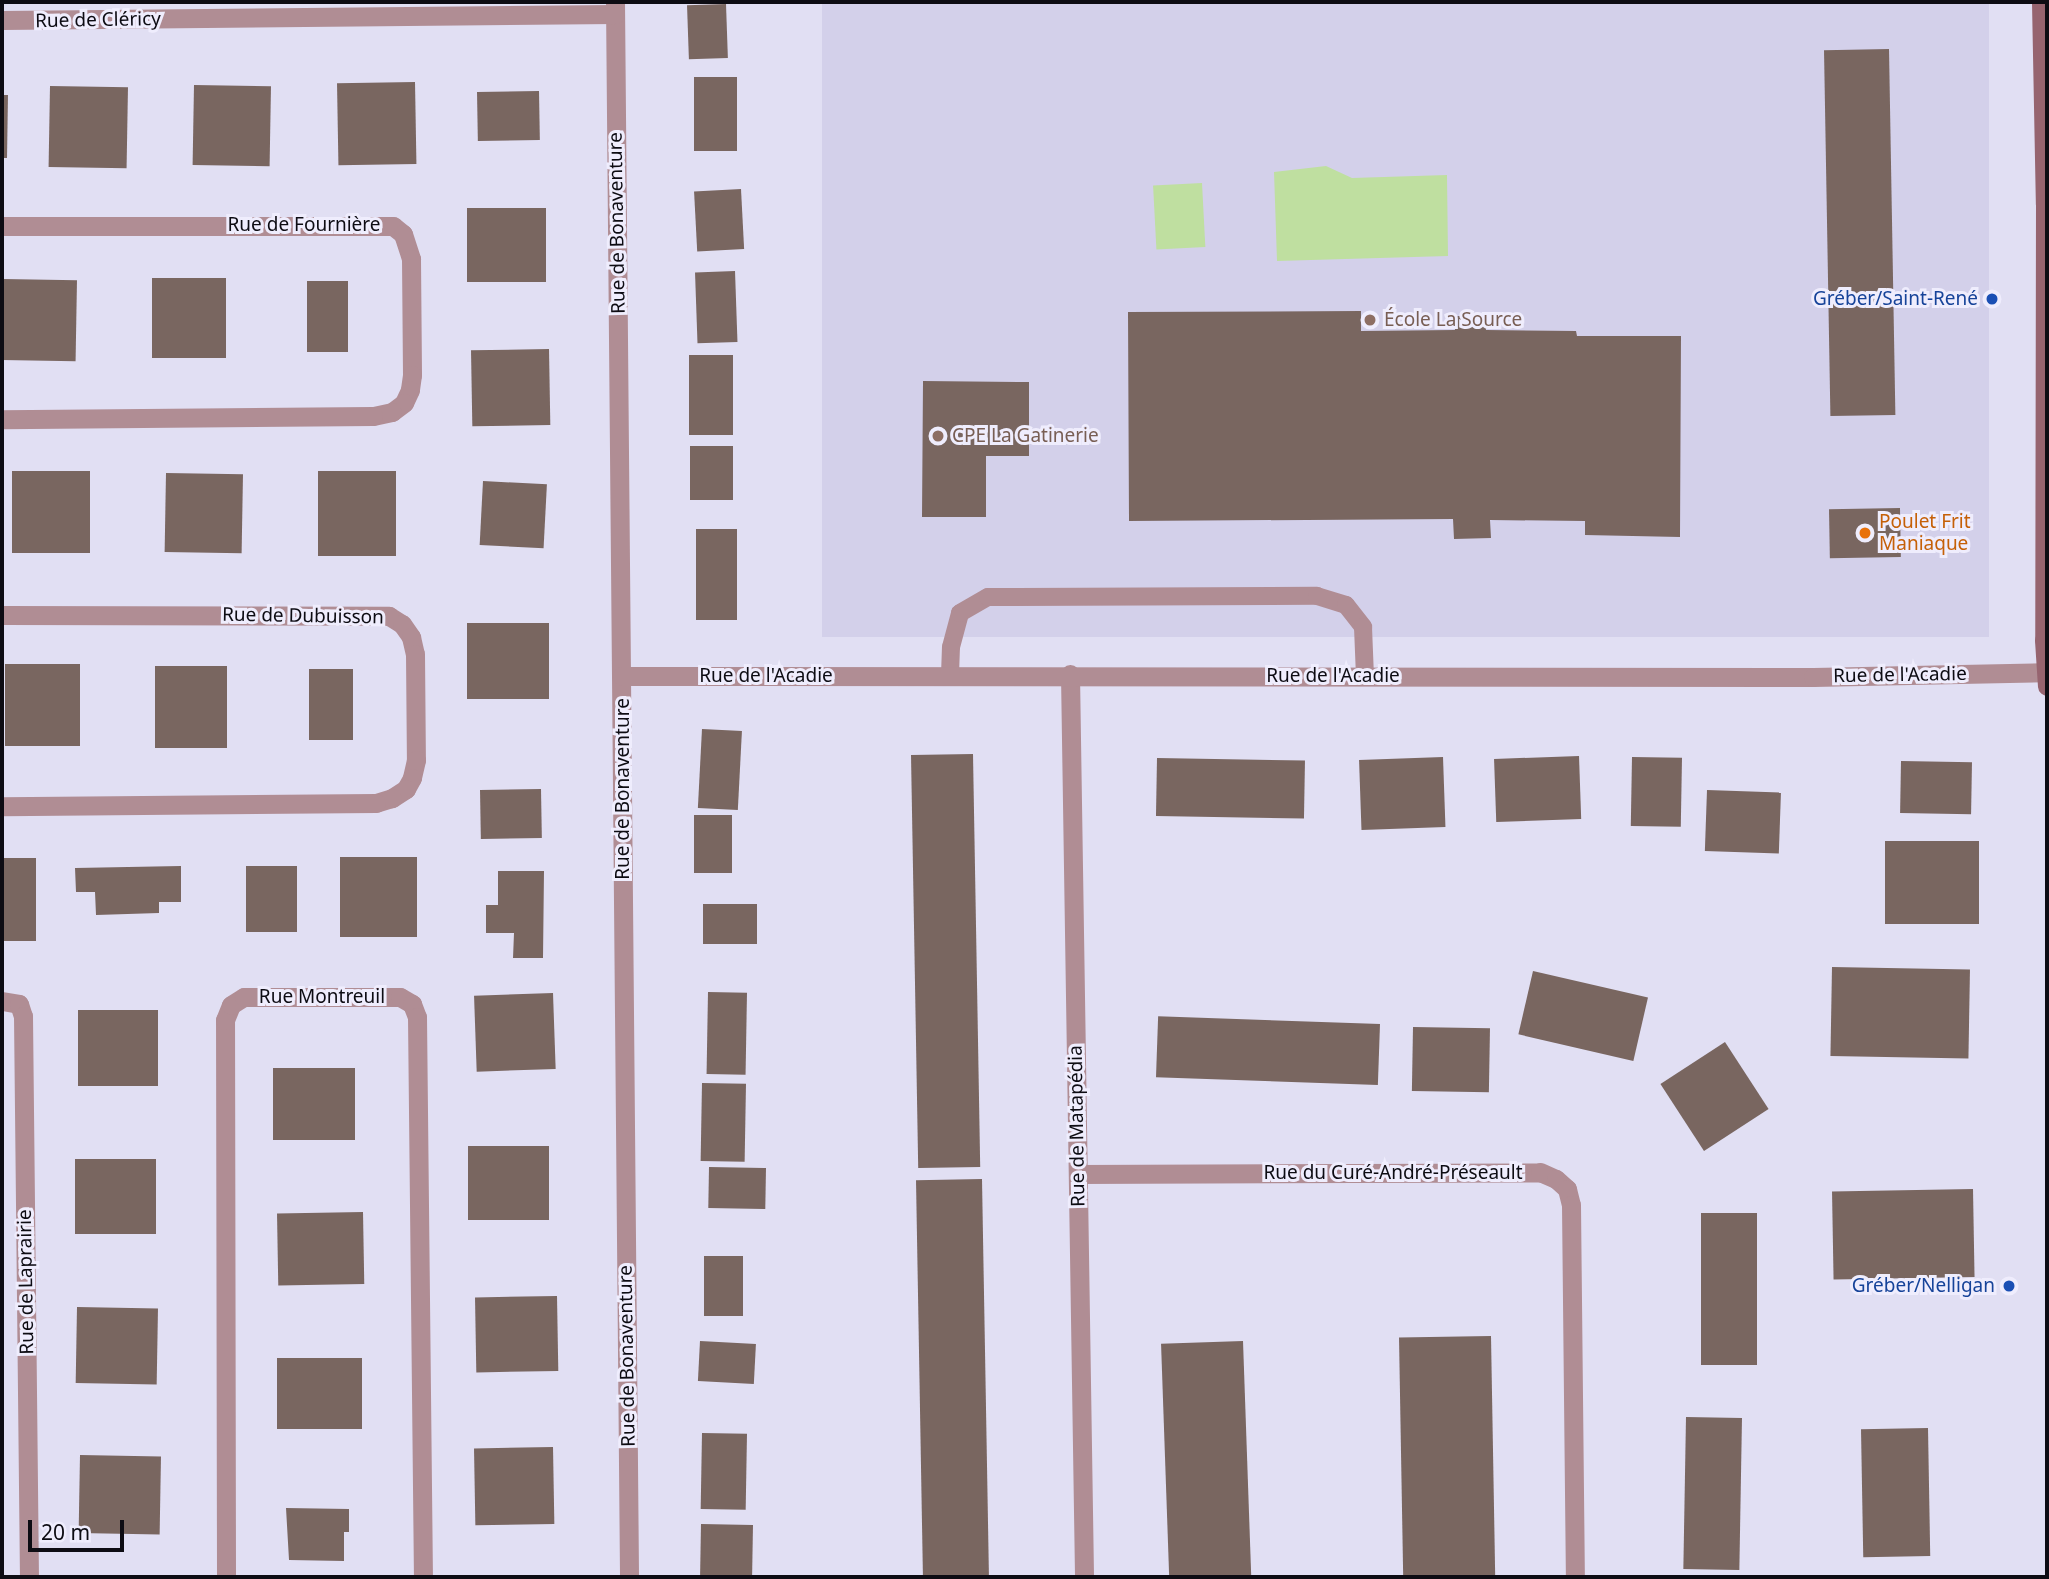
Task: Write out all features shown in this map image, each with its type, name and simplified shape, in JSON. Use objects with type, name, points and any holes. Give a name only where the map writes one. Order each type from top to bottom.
[{"type":"main road","points":[[2041,2],[2045,204],[2046,678]]},
{"type":"street","name":"Rue de Cléricy","points":[[2,20],[615,8]]},
{"type":"street","name":"Rue de Bonaventure","points":[[615,8],[629,1577]]},
{"type":"street","name":"Rue de Fournière","points":[[2,226],[393,226],[403,234],[411,259],[412,375],[404,404],[391,412],[373,416],[2,419]]},
{"type":"street","name":"Rue de Dubuisson","points":[[2,615],[389,616],[402,624],[411,637],[415,654],[416,760],[406,789],[392,798],[376,803],[2,806]]},
{"type":"street","name":"Rue de l'Acadie","points":[[622,676],[1070,674],[2046,678]]},
{"type":"street","name":"Rue de Matapédia","points":[[1070,674],[1084,1577]]},
{"type":"street","name":"Rue Montreuil","points":[[226,1577],[225,1020],[231,1005],[244,997],[400,997],[412,1004],[417,1017],[423,1577]]},
{"type":"street","name":"Rue de Laprairie","points":[[2,1001],[19,1004],[23,1016],[29,1577]]},
{"type":"street","name":"Rue du Curé-André-Préseault","points":[[1078,1174],[1540,1172],[1556,1179],[1567,1189],[1571,1205],[1575,1577]]},
{"type":"lane","points":[[950,675],[951,647],[960,613],[988,597],[1317,596],[1346,605],[1363,627],[1366,676]]},
{"type":"shaded area","name":"École La Source","points":[[822,2],[1989,2],[1989,637],[822,637]]},
{"type":"green space","points":[[1326,166],[1352,178],[1447,175],[1448,256],[1277,261],[1274,172]]},
{"type":"green space","points":[[1202,183],[1205,247],[1156,249],[1153,186]]},
{"type":"building","points":[[726,4],[728,58],[689,59],[687,5]]},
{"type":"building","points":[[1889,49],[1895,415],[1830,416],[1824,50]]},
{"type":"building","points":[[694,77],[737,77],[737,151],[694,151]]},
{"type":"building","points":[[415,82],[416,164],[338,165],[337,83]]},
{"type":"building","points":[[194,85],[271,86],[270,166],[193,165]]},
{"type":"building","points":[[50,86],[128,87],[127,168],[49,167]]},
{"type":"building","points":[[539,91],[540,140],[478,141],[477,92]]},
{"type":"building","points":[[2,95],[8,95],[7,158],[2,158]]},
{"type":"building","points":[[741,189],[744,249],[697,251],[694,191]]},
{"type":"building","points":[[467,208],[546,208],[546,282],[467,282]]},
{"type":"building","points":[[735,271],[737,342],[698,343],[695,272]]},
{"type":"building","points":[[152,278],[226,278],[226,358],[152,358]]},
{"type":"building","points":[[3,279],[77,280],[76,361],[2,360]]},
{"type":"building","points":[[307,281],[348,281],[348,352],[307,352]]},
{"type":"building","points":[[1361,311],[1361,331],[1455,330],[1454,316],[1485,316],[1486,330],[1576,331],[1577,336],[1681,336],[1680,537],[1585,535],[1585,521],[1490,520],[1491,538],[1454,539],[1453,519],[1129,521],[1128,312]]},
{"type":"building","points":[[549,349],[550,425],[472,426],[471,350]]},
{"type":"building","points":[[689,355],[733,355],[733,435],[689,435]]},
{"type":"building","points":[[923,381],[1029,382],[1029,456],[986,456],[986,517],[922,517]]},
{"type":"building","points":[[690,446],[733,446],[733,500],[690,500]]},
{"type":"building","points":[[12,471],[90,471],[90,553],[12,553]]},
{"type":"building","points":[[318,471],[396,471],[396,556],[318,556]]},
{"type":"building","points":[[166,473],[243,474],[242,553],[165,552]]},
{"type":"building","points":[[483,481],[547,484],[544,548],[480,545]]},
{"type":"building","name":"Poulet Frit Maniaque","points":[[1900,508],[1901,557],[1830,558],[1829,509]]},
{"type":"building","points":[[696,529],[737,529],[737,620],[696,620]]},
{"type":"building","points":[[467,623],[549,623],[549,699],[467,699]]},
{"type":"building","points":[[5,664],[80,664],[80,746],[5,746]]},
{"type":"building","points":[[155,666],[227,666],[227,748],[155,748]]},
{"type":"building","points":[[309,669],[353,669],[353,740],[309,740]]},
{"type":"building","points":[[702,729],[742,731],[738,810],[698,808]]},
{"type":"building","points":[[973,754],[980,1167],[918,1168],[911,755]]},
{"type":"building","points":[[1579,756],[1581,819],[1496,822],[1494,759]]},
{"type":"building","points":[[1443,757],[1445,827],[1361,830],[1359,760]]},
{"type":"building","points":[[1632,757],[1682,758],[1681,827],[1631,826]]},
{"type":"building","points":[[1157,758],[1305,761],[1304,819],[1156,816]]},
{"type":"building","points":[[1901,761],[1972,762],[1971,814],[1900,813]]},
{"type":"building","points":[[541,789],[542,838],[481,839],[480,790]]},
{"type":"building","points":[[1707,790],[1781,793],[1779,854],[1705,851]]},
{"type":"building","points":[[694,815],[732,815],[732,873],[694,873]]},
{"type":"building","points":[[1885,841],[1979,841],[1979,924],[1885,924]]},
{"type":"building","points":[[340,857],[417,857],[417,937],[340,937]]},
{"type":"building","points":[[2,858],[36,858],[36,941],[2,941]]},
{"type":"building","points":[[181,866],[181,902],[159,902],[159,913],[96,915],[95,892],[76,892],[75,868]]},
{"type":"building","points":[[246,866],[297,866],[297,932],[246,932]]},
{"type":"building","points":[[498,871],[544,871],[543,958],[513,958],[514,933],[486,933],[486,905],[498,905]]},
{"type":"building","points":[[703,904],[757,904],[757,944],[703,944]]},
{"type":"building","points":[[1832,967],[1970,969],[1968,1058],[1830,1056]]},
{"type":"building","points":[[1533,971],[1648,998],[1633,1061],[1518,1034]]},
{"type":"building","points":[[708,992],[747,993],[746,1075],[707,1074]]},
{"type":"building","points":[[553,993],[556,1069],[477,1072],[474,996]]},
{"type":"building","points":[[78,1010],[158,1010],[158,1086],[78,1086]]},
{"type":"building","points":[[1158,1016],[1380,1024],[1378,1085],[1156,1077]]},
{"type":"building","points":[[1413,1027],[1490,1028],[1489,1092],[1412,1091]]},
{"type":"building","points":[[1725,1042],[1769,1109],[1704,1151],[1660,1084]]},
{"type":"building","points":[[273,1068],[355,1068],[355,1140],[273,1140]]},
{"type":"building","points":[[702,1083],[746,1084],[745,1162],[701,1161]]},
{"type":"building","points":[[468,1146],[549,1146],[549,1220],[468,1220]]},
{"type":"building","points":[[75,1159],[156,1159],[156,1234],[75,1234]]},
{"type":"building","points":[[709,1167],[766,1168],[765,1209],[708,1208]]},
{"type":"building","points":[[982,1179],[989,1577],[923,1577],[916,1180]]},
{"type":"building","points":[[1973,1189],[1975,1277],[1834,1279],[1832,1191]]},
{"type":"building","points":[[363,1212],[364,1284],[278,1285],[277,1214]]},
{"type":"building","points":[[1701,1213],[1757,1213],[1757,1365],[1701,1365]]},
{"type":"building","points":[[704,1256],[743,1256],[743,1316],[704,1316]]},
{"type":"building","points":[[557,1296],[558,1371],[476,1372],[475,1297]]},
{"type":"building","points":[[77,1307],[158,1308],[157,1384],[76,1383]]},
{"type":"building","points":[[1491,1336],[1495,1575],[1403,1577],[1399,1338]]},
{"type":"building","points":[[700,1341],[756,1344],[754,1384],[698,1381]]},
{"type":"building","points":[[1243,1341],[1251,1577],[1169,1577],[1161,1344]]},
{"type":"building","points":[[277,1358],[362,1358],[362,1429],[277,1429]]},
{"type":"building","points":[[1686,1417],[1742,1418],[1739,1570],[1683,1569]]},
{"type":"building","points":[[1928,1428],[1930,1556],[1863,1557],[1861,1429]]},
{"type":"building","points":[[702,1433],[747,1434],[746,1510],[701,1509]]},
{"type":"building","points":[[553,1447],[554,1524],[475,1525],[474,1448]]},
{"type":"building","points":[[80,1455],[161,1456],[160,1534],[79,1533]]},
{"type":"building","points":[[286,1508],[349,1509],[349,1532],[344,1532],[344,1561],[289,1560]]},
{"type":"building","points":[[701,1524],[753,1525],[752,1577],[700,1577]]},
{"type":"place","name":"Gréber/Saint-René","points":[[1992,299]]},
{"type":"place","name":"École La Source","points":[[1370,320]]},
{"type":"place","name":"CPE La Gatinerie","points":[[938,436]]},
{"type":"place","name":"Poulet Frit Maniaque","points":[[1865,533]]},
{"type":"place","name":"Gréber/Nelligan","points":[[2009,1286]]}]
